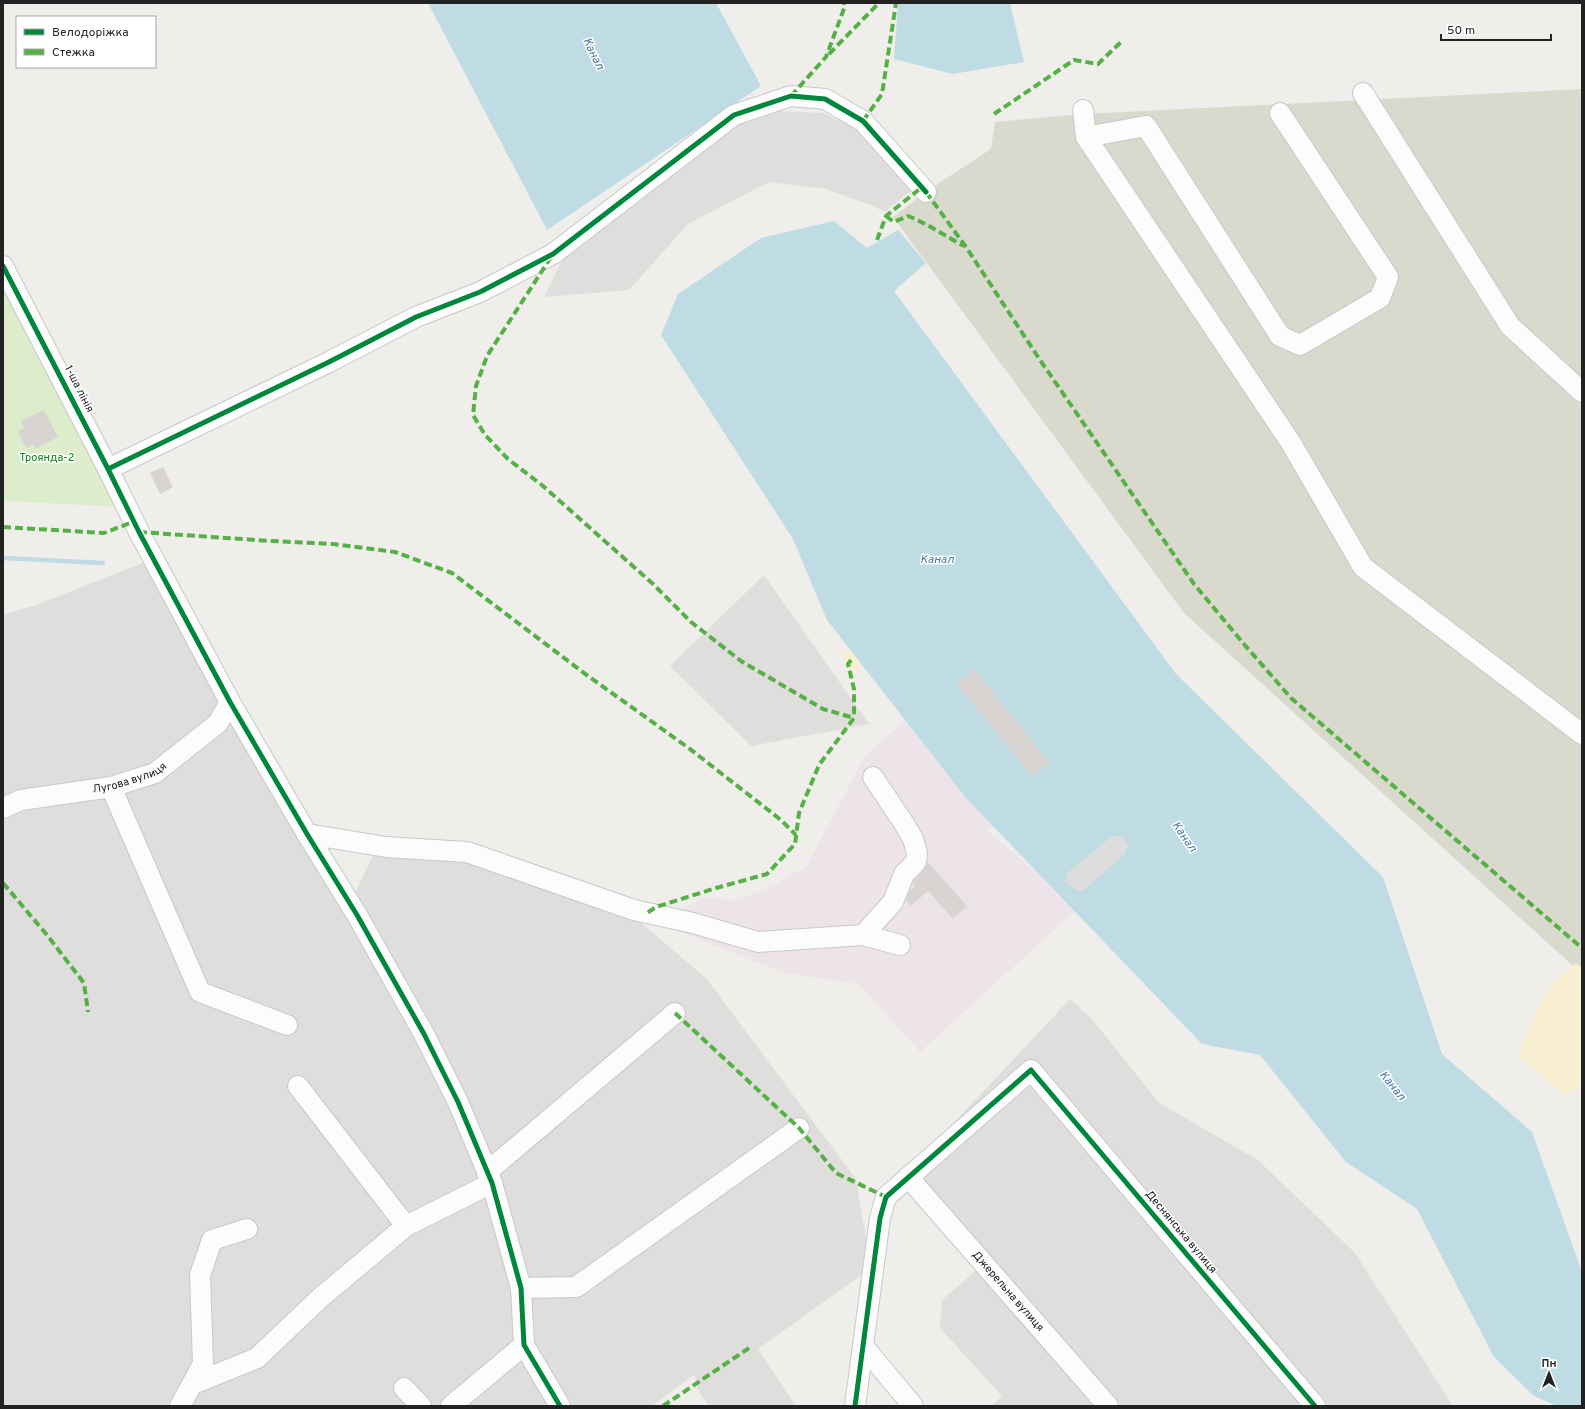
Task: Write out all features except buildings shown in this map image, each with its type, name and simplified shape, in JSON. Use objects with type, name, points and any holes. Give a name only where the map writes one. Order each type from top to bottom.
[{"type":"street","points":[[1363,93],[1510,326],[1582,392]]},
{"type":"street","points":[[108,468],[329,362],[416,317],[480,292],[553,254],[734,115],[791,96],[825,100],[863,121],[926,192]]},
{"type":"street","points":[[1083,110],[1086,137],[1291,443],[1363,567],[1582,734]]},
{"type":"street","points":[[1086,137],[1146,126],[1280,336],[1300,345],[1380,298],[1388,277],[1280,114]]},
{"type":"street","name":"1-ша лінія","points":[[4,272],[108,468],[133,522],[230,702],[307,834],[357,915],[392,980],[424,1034],[458,1102],[489,1177],[521,1288],[524,1345]]},
{"type":"street","name":"Лугова вулиця","points":[[3,808],[20,800],[111,787],[155,773],[218,723],[230,702]]},
{"type":"street","points":[[863,935],[893,902],[904,874],[916,862],[917,853],[913,839],[908,830],[873,777]]},
{"type":"street","points":[[111,787],[200,992],[286,1025]]},
{"type":"street","points":[[307,834],[386,847],[467,852],[634,910],[693,923],[758,942],[863,935],[900,945]]},
{"type":"street","points":[[193,1384],[256,1358],[319,1298],[406,1226],[489,1177],[675,1013]]},
{"type":"street","name":"Деснянська вулиця","points":[[908,1177],[1031,1070],[1315,1406]]},
{"type":"street","points":[[298,1086],[406,1226]]},
{"type":"street","points":[[521,1288],[576,1287],[799,1128]]},
{"type":"street","points":[[855,1406],[880,1218],[886,1198],[908,1177]]},
{"type":"street","name":"Джерельна вулиця","points":[[908,1177],[1108,1406]]},
{"type":"street","points":[[180,1406],[203,1364],[200,1275],[212,1240],[247,1229]]},
{"type":"street","points":[[451,1406],[524,1345],[560,1406]]},
{"type":"street","points":[[863,1346],[913,1406]]},
{"type":"street","points":[[404,1388],[421,1406]]},
{"type":"shaded area","points":[[1582,89],[1582,974],[1184,613],[893,217],[930,189],[991,149],[995,122],[1083,114]]},
{"type":"shaded area","points":[[778,111],[823,113],[857,129],[888,159],[913,189],[885,212],[871,205],[826,189],[769,182],[688,224],[629,290],[544,297],[564,256],[746,120]]},
{"type":"shaded area","points":[[150,560],[348,908],[375,851],[466,862],[641,923],[706,978],[856,1179],[871,1268],[758,1349],[796,1406],[710,1406],[700,1394],[694,1375],[652,1406],[3,1406],[3,615],[36,605]]},
{"type":"shaded area","points":[[764,575],[869,724],[751,746],[670,666]]},
{"type":"shaded area","points":[[972,661],[1064,763],[986,830],[1079,907],[920,1052],[859,984],[785,973],[670,928],[679,910],[704,897],[736,901],[777,883],[807,866],[864,757]]},
{"type":"shaded area","points":[[1070,999],[1091,1018],[1159,1103],[1258,1160],[1355,1253],[1453,1406],[991,1406],[1002,1396],[940,1328],[942,1300],[981,1266],[902,1178]]},
{"type":"green space","name":"Троянда-2","points":[[3,278],[123,507],[3,501]]},
{"type":"sand","points":[[852,651],[860,662],[854,672],[840,654]]},
{"type":"sand","points":[[1576,963],[1582,967],[1582,1085],[1564,1095],[1518,1056],[1530,1025],[1551,985]]},
{"type":"water","name":"Канал","points":[[428,3],[716,3],[761,86],[547,230]]},
{"type":"water","points":[[898,3],[1010,3],[1024,62],[953,74],[894,59]]},
{"type":"water","name":"Канал","points":[[834,221],[867,248],[898,230],[926,263],[894,291],[1176,674],[1383,877],[1442,1054],[1532,1132],[1582,1272],[1582,1406],[1557,1406],[1534,1396],[1494,1357],[1417,1209],[1346,1162],[1260,1055],[1202,1044],[966,798],[827,620],[793,539],[661,335],[678,294],[761,238]]},
{"type":"pier","points":[[1112,836],[1121,836],[1128,845],[1124,855],[1083,891],[1077,891],[1065,881],[1066,874]]},
{"type":"waterway","points":[[3,558],[103,563]]},
{"type":"marked path","points":[[791,96],[826,57],[845,6],[844,3]]},
{"type":"marked path","points":[[829,54],[879,3]]},
{"type":"marked path","points":[[863,121],[882,94],[896,3]]},
{"type":"marked path","points":[[994,114],[1074,60],[1098,64],[1121,42]]},
{"type":"marked path","points":[[877,240],[886,216],[922,187]]},
{"type":"marked path","points":[[926,192],[966,247],[1040,360],[1194,584],[1243,643],[1291,698],[1582,948]]},
{"type":"marked path","points":[[886,216],[894,222],[908,216],[964,246]]},
{"type":"marked path","points":[[551,257],[487,356],[476,386],[473,415],[485,435],[508,459],[543,486],[653,584],[691,622],[741,661],[823,709],[854,718],[819,765],[799,813],[795,844],[767,874],[656,907],[647,913]]},
{"type":"marked path","points":[[3,527],[104,533],[133,522]]},
{"type":"marked path","points":[[139,532],[333,544],[395,552],[452,573],[584,673],[690,749],[781,820],[796,835]]},
{"type":"marked path","points":[[851,660],[848,664],[854,689],[854,718]]},
{"type":"marked path","points":[[3,883],[47,935],[84,983],[88,1012]]},
{"type":"marked path","points":[[675,1013],[799,1128],[836,1173],[886,1197]]},
{"type":"marked path","points":[[663,1406],[749,1348]]},
{"type":"cycle path","points":[[108,469],[329,362],[416,317],[480,292],[553,254],[734,115],[791,96],[825,99],[863,121],[926,192]]},
{"type":"cycle path","points":[[3,266],[139,532],[230,702],[307,834],[357,915],[424,1034],[458,1102],[492,1183],[521,1288],[524,1345],[560,1406]]},
{"type":"cycle path","points":[[855,1406],[880,1218],[886,1197],[1031,1070],[1315,1406]]}]
